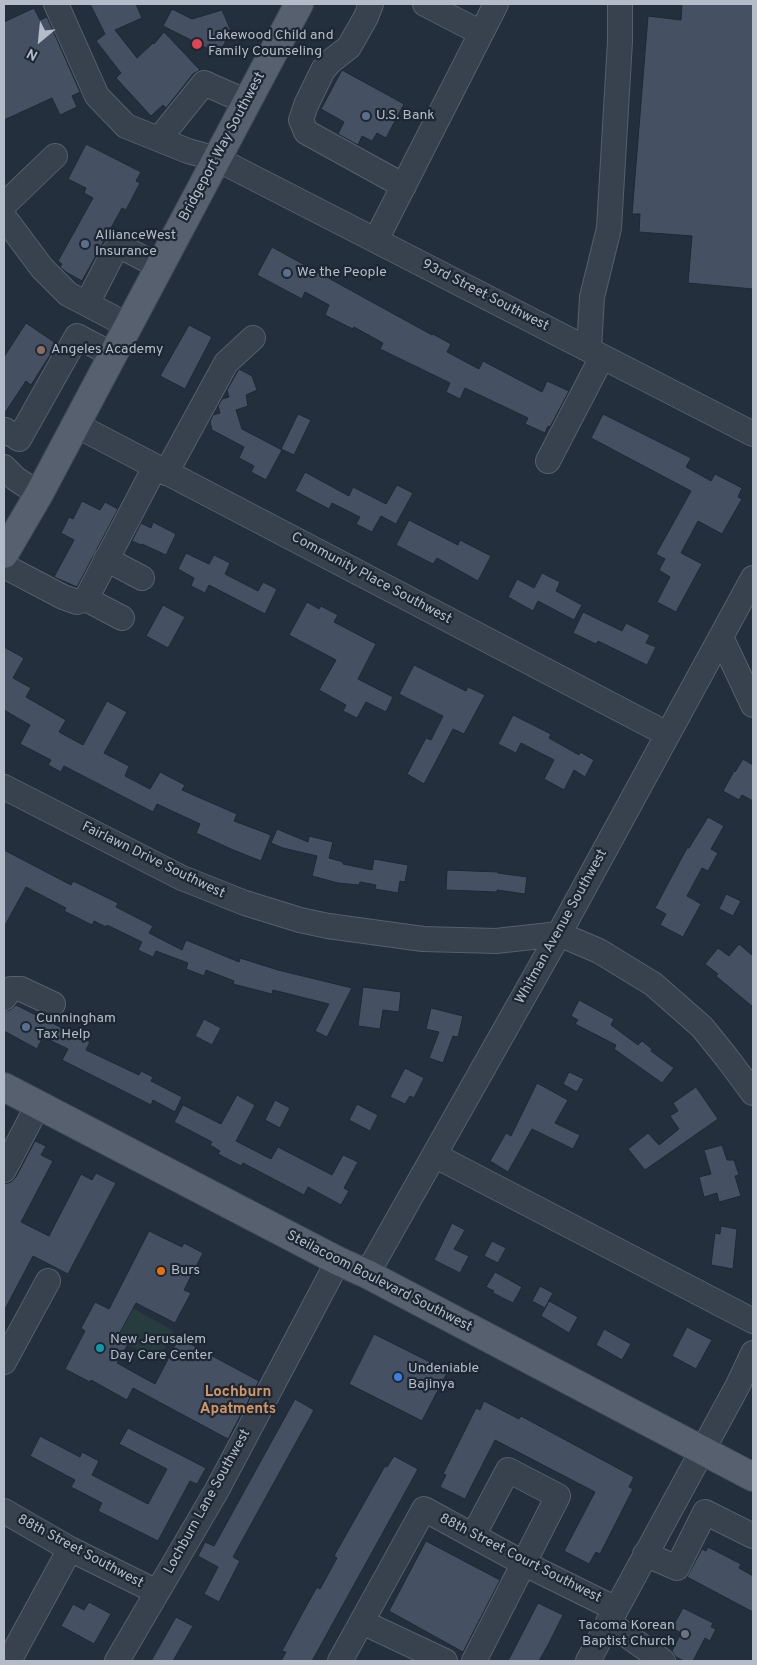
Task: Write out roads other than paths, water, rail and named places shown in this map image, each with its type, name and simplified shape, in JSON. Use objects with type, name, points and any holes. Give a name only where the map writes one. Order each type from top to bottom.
[{"type":"main road","name":"Bridgeport Way Southwest","points":[[4,554],[39,494],[299,4]]},
{"type":"main road","name":"Steilacoom Boulevard Southwest","points":[[4,1087],[338,1261],[367,1274],[753,1477]]},
{"type":"street","name":"93rd Street Southwest","points":[[57,4],[97,96],[126,126],[188,151],[217,159],[753,434]]},
{"type":"street","points":[[371,4],[349,47],[323,70],[306,104],[301,120],[306,132],[404,186]]},
{"type":"street","points":[[425,4],[481,33]]},
{"type":"street","points":[[376,240],[496,4]]},
{"type":"street","points":[[548,461],[596,353],[592,297],[609,228],[620,40],[620,4]]},
{"type":"street","points":[[160,139],[204,83],[247,102]]},
{"type":"street","points":[[4,206],[55,156]]},
{"type":"street","points":[[4,217],[42,268],[68,294],[128,326]]},
{"type":"street","points":[[87,304],[113,253],[120,246],[160,267]]},
{"type":"street","points":[[4,432],[5,430],[19,439],[77,336],[113,355]]},
{"type":"street","points":[[4,566],[63,597],[77,602],[86,599],[106,559],[226,363],[253,338]]},
{"type":"street","name":"Community Place Southwest","points":[[76,425],[667,734]]},
{"type":"street","points":[[4,467],[39,494]]},
{"type":"street","points":[[106,559],[142,578]]},
{"type":"street","name":"Whitman Avenue Southwest","points":[[367,1274],[559,934],[753,578]]},
{"type":"street","points":[[86,599],[122,618]]},
{"type":"street","points":[[721,637],[753,705]]},
{"type":"street","name":"Fairlawn Drive Southwest","points":[[4,787],[182,878],[245,903],[300,920],[372,933],[423,939],[496,941],[559,934],[599,951],[653,984],[702,1027],[728,1058],[753,1094]]},
{"type":"street","points":[[4,998],[11,989],[21,989],[53,1004]]},
{"type":"street","points":[[4,1170],[38,1104]]},
{"type":"street","points":[[434,1155],[753,1321]]},
{"type":"street","name":"Lochburn Lane Southwest","points":[[117,1661],[217,1490],[338,1261]]},
{"type":"street","points":[[4,1362],[48,1281]]},
{"type":"street","points":[[588,1661],[738,1385],[753,1352]]},
{"type":"street","points":[[473,1536],[508,1470],[558,1496],[474,1661]]},
{"type":"street","name":"88th Street Court Southwest","points":[[362,1622],[424,1510],[523,1563],[612,1616],[663,1661]]},
{"type":"street","name":"88th Street Southwest","points":[[4,1511],[70,1549],[157,1592]]},
{"type":"street","points":[[645,1554],[677,1568],[705,1512],[753,1536]]},
{"type":"street","points":[[9,1661],[70,1549]]},
{"type":"street","points":[[340,1661],[362,1622],[445,1661]]},
{"type":"place","name":"Lakewood Child and Family Counseling","points":[[197,44]]},
{"type":"place","name":"U.S. Bank","points":[[366,116]]},
{"type":"place","name":"AllianceWest Insurance","points":[[85,244]]},
{"type":"place","name":"We the People","points":[[287,273]]},
{"type":"place","name":"Angeles Academy","points":[[41,350]]},
{"type":"place","name":"Cunningham Tax Help","points":[[26,1027]]},
{"type":"place","name":"Burs","points":[[161,1271]]},
{"type":"place","name":"New Jerusalem Day Care Center","points":[[100,1348]]},
{"type":"place","name":"Undeniable Bajinya","points":[[398,1377]]},
{"type":"place","name":"Tacoma Korean Baptist Church","points":[[685,1634]]},
{"type":"district","name":"Lochburn Apatments","points":[[238,1402]]}]
